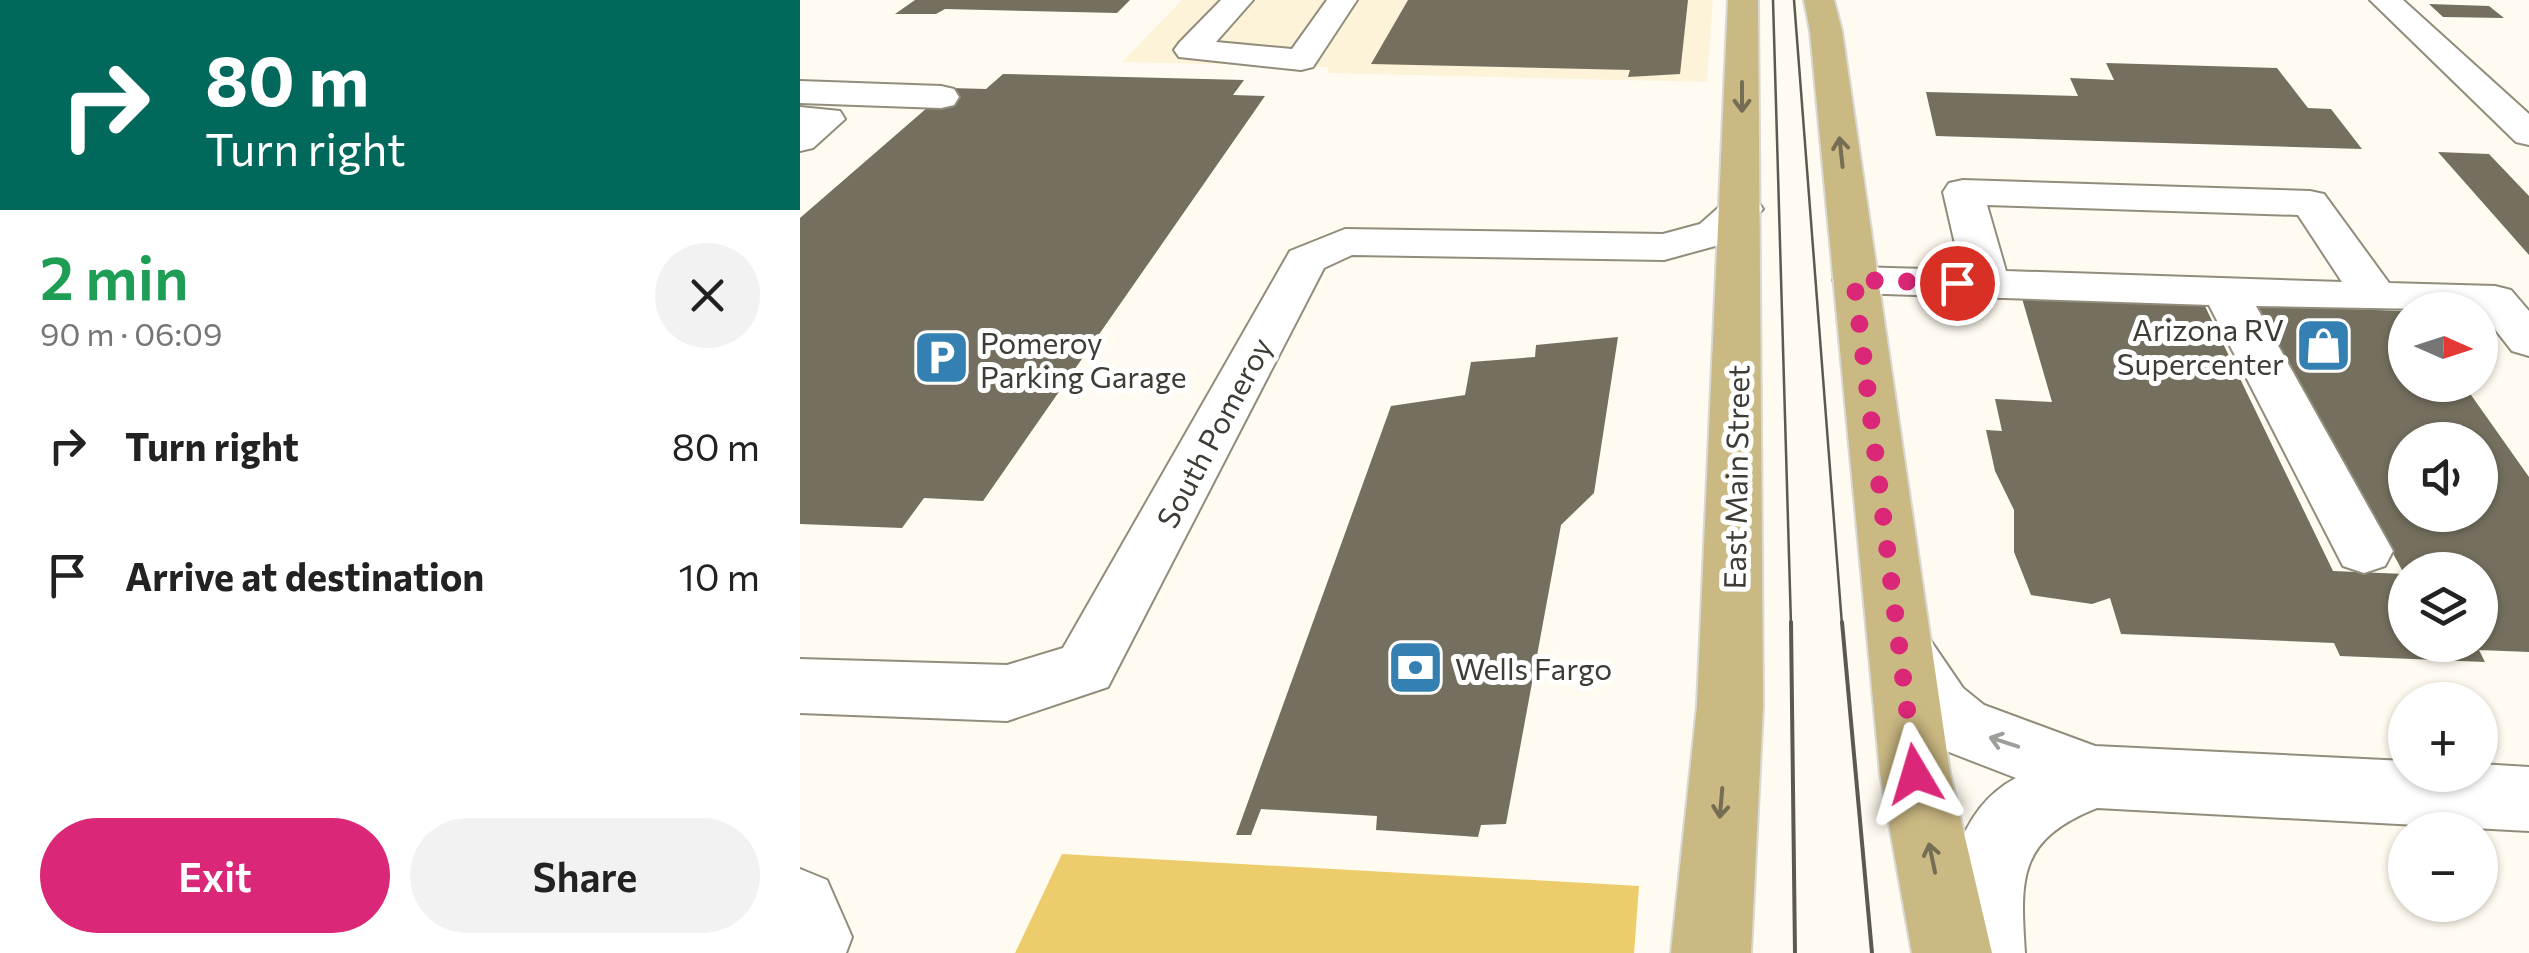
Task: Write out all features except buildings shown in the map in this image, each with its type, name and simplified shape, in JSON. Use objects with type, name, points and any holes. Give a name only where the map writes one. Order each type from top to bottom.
[{"type":"main road","name":"East Main Street","points":[[1711,953],[1730,706],[1742,209],[1742,0]]},
{"type":"main road","points":[[1819,0],[1831,66],[1915,774],[1952,953]]},
{"type":"street","points":[[1238,0],[1191,50],[1301,60],[1342,0]]},
{"type":"street","points":[[2385,0],[2529,134]]},
{"type":"street","points":[[800,92],[941,96]]},
{"type":"street","points":[[800,118],[827,119],[800,140]]},
{"type":"street","points":[[1987,284],[1963,192],[2310,203],[2376,296]]},
{"type":"street","name":"South Pomeroy","points":[[800,686],[1007,693],[1085,668],[1306,260],[1345,242],[1664,247],[1715,233],[1742,209]]},
{"type":"street","name":"South Pomeroy","points":[[1664,247],[1715,266],[1728,278],[1740,301]]},
{"type":"street","points":[[1854,280],[2495,300],[2529,341]]},
{"type":"street","points":[[2225,291],[2364,551]]},
{"type":"street","points":[[1899,646],[1938,708],[1960,726],[2094,777],[2529,799]]},
{"type":"street","points":[[1985,953],[1987,876],[2002,834],[2031,804],[2094,777]]},
{"type":"street","points":[[800,907],[813,936],[806,953]]},
{"type":"shaded area","points":[[1182,0],[1713,0],[1707,82],[1327,73],[1329,67],[1122,62]]},
{"type":"shaded area","points":[[1062,854],[1639,886],[1634,953],[1015,953]]},
{"type":"tram line","points":[[1773,0],[1791,625]]},
{"type":"tram line","points":[[1794,0],[1842,625]]},
{"type":"tram line","points":[[1791,622],[1795,953]]},
{"type":"tram line","points":[[1842,622],[1872,953]]},
{"type":"place","name":"Arizona RV Supercenter","points":[[2323,345]]},
{"type":"place","name":"Pomeroy Parking Garage","points":[[941,358]]},
{"type":"place","name":"Wells Fargo","points":[[1416,667]]},
{"type":"route","points":[[1915,774],[1854,280],[1957,283]]}]
